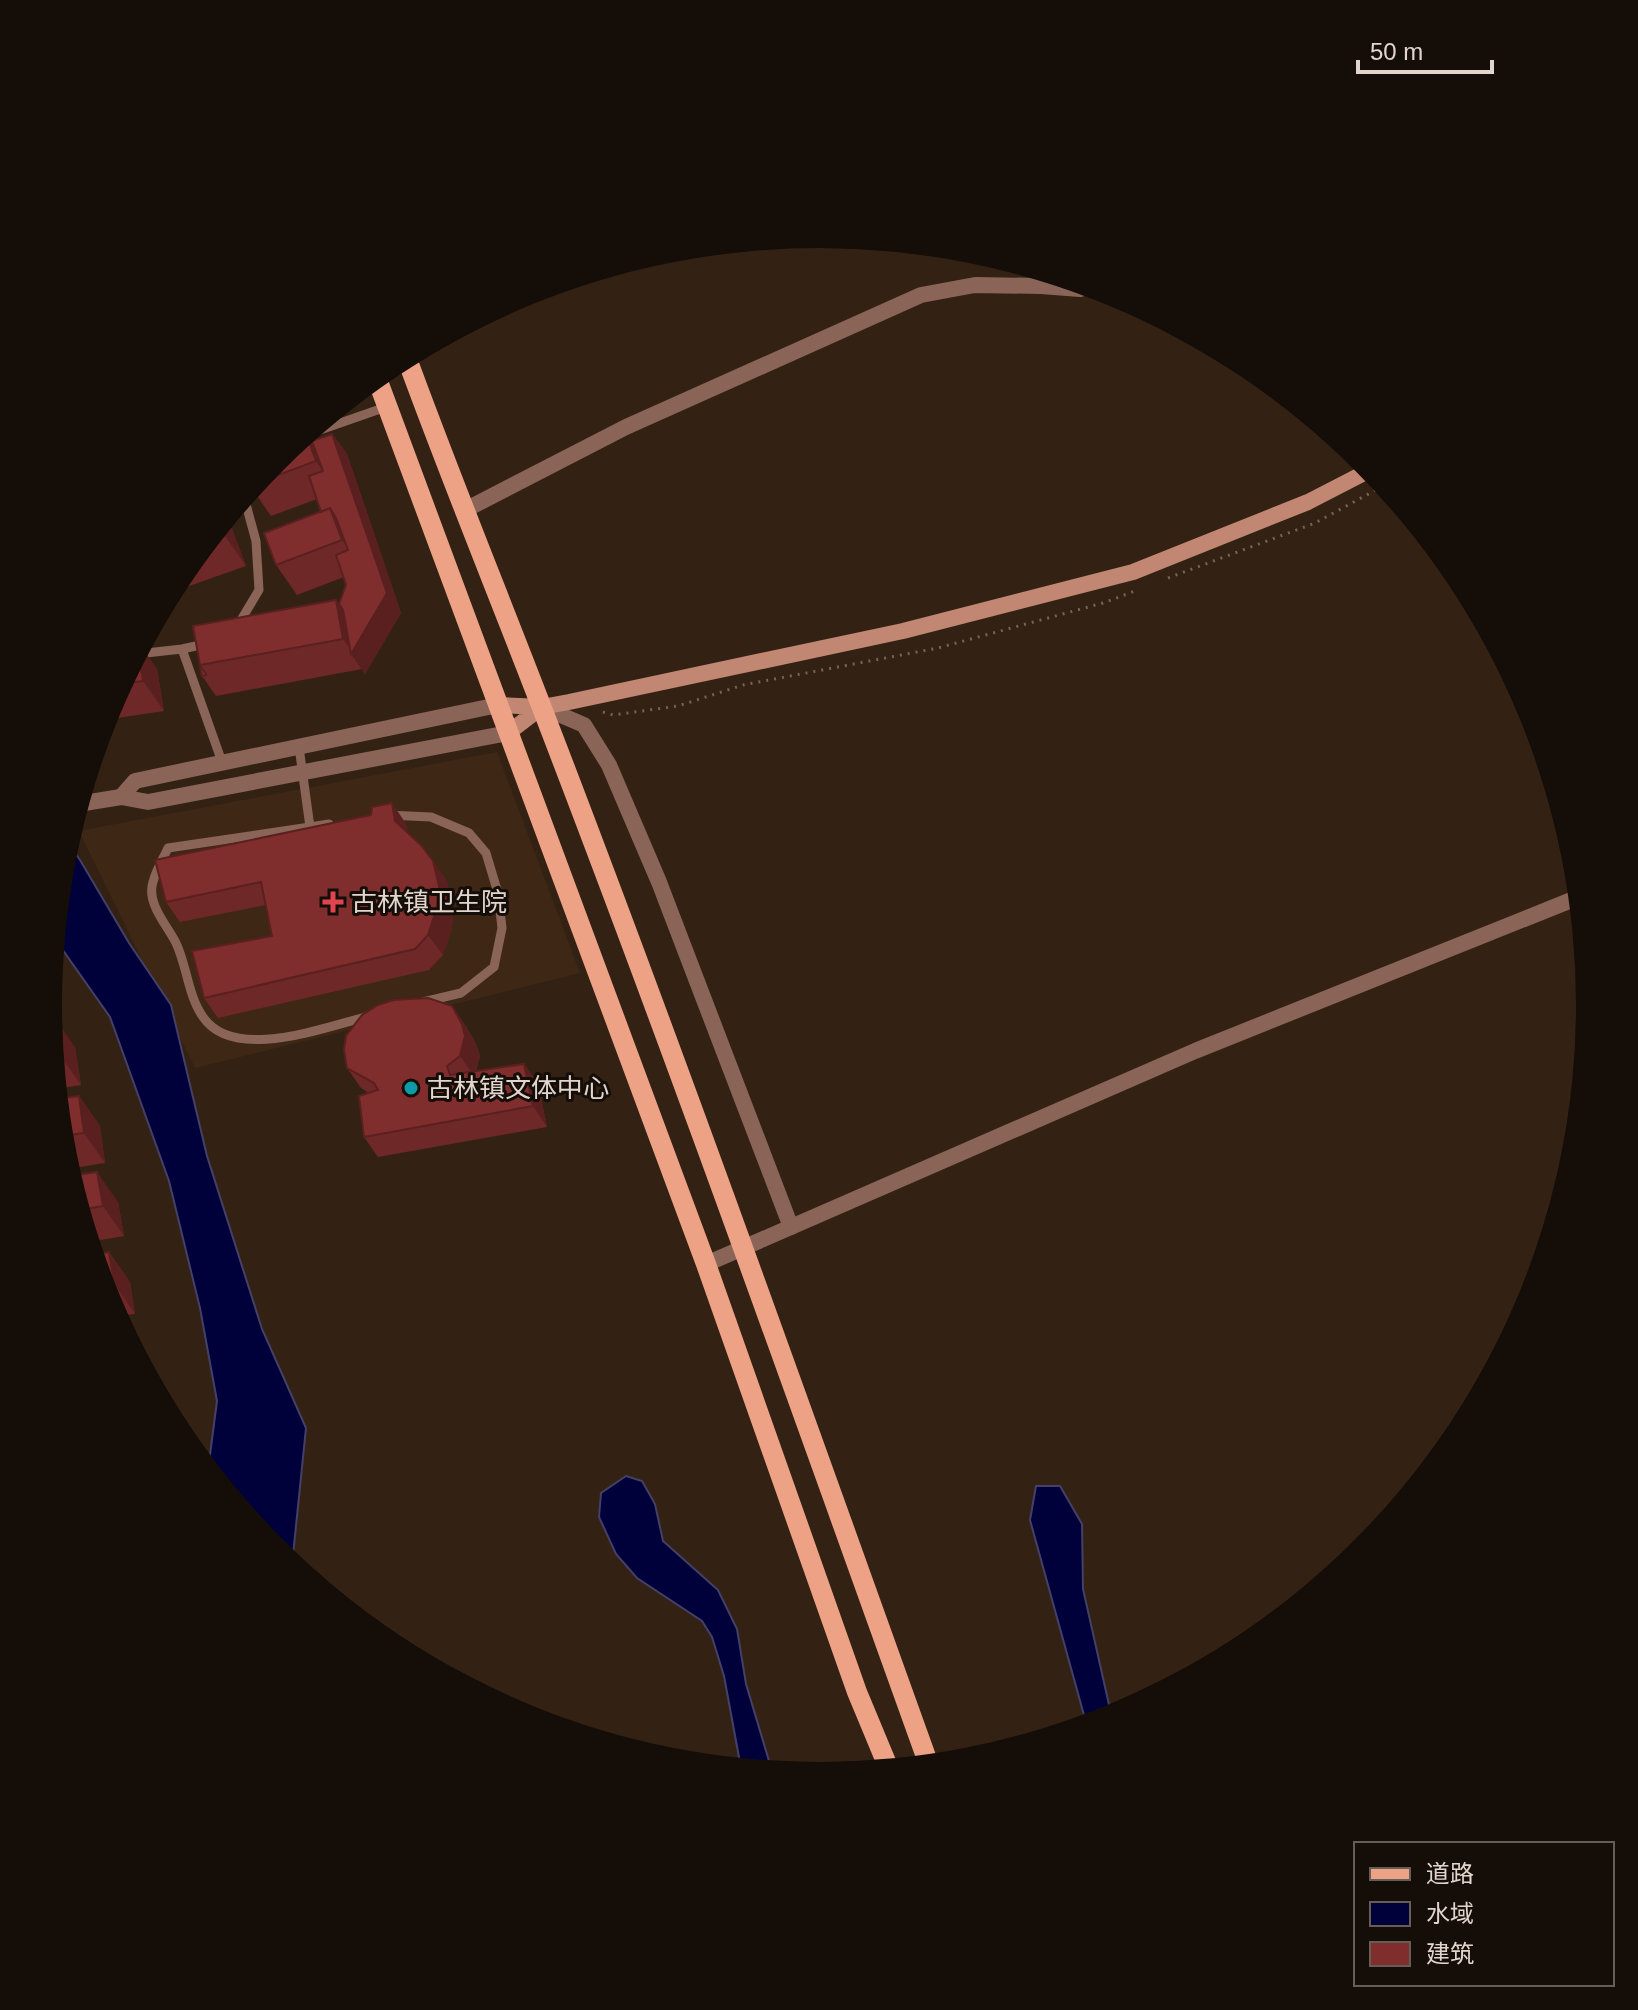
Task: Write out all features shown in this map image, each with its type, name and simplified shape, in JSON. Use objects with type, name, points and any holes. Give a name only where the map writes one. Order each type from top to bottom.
[{"type":"main road","points":[[410,368],[463,511],[542,707],[743,1248],[925,1755]]},
{"type":"main road","points":[[380,388],[706,1264],[857,1692],[885,1759]]},
{"type":"main road","points":[[498,705],[542,707],[903,631],[1133,572],[1308,502],[1359,476]]},
{"type":"main road","points":[[508,733],[542,707]]},
{"type":"street","points":[[463,511],[626,427],[921,295],[975,285],[1063,288]]},
{"type":"street","points":[[121,797],[135,781],[498,705]]},
{"type":"street","points":[[542,707],[584,725],[609,765],[659,882],[791,1227]]},
{"type":"street","points":[[90,802],[121,797],[148,802],[508,733]]},
{"type":"street","points":[[706,1264],[1195,1051],[1569,901]]},
{"type":"lane","points":[[332,426],[387,407]]},
{"type":"lane","points":[[229,632],[242,622],[259,590],[256,541],[247,509]]},
{"type":"lane","points":[[149,653],[217,642]]},
{"type":"lane","points":[[182,649],[222,762]]},
{"type":"lane","points":[[299,747],[310,827]]},
{"type":"lane","points":[[379,816],[431,817],[469,833],[486,853],[498,893],[502,928],[494,967],[461,993],[415,1004]]},
{"type":"lane","points":[[338,823],[168,848],[151,884],[157,911],[176,944],[202,1017],[218,1032],[249,1041],[279,1038],[385,1012]]},
{"type":"shaded area","name":"古林镇卫生院","points":[[497,752],[580,973],[195,1068],[82,837],[83,830]]},
{"type":"water","points":[[77,856],[129,943],[171,1005],[207,1156],[262,1329],[306,1428],[294,1549],[250,1504],[210,1455],[217,1401],[200,1308],[169,1181],[110,1017],[64,952],[68,906]]},
{"type":"water","points":[[626,1476],[642,1481],[655,1504],[663,1541],[718,1590],[737,1629],[746,1684],[769,1760],[739,1758],[724,1676],[712,1637],[702,1621],[637,1578],[616,1554],[599,1517],[601,1493]]},
{"type":"water","points":[[1036,1486],[1060,1486],[1082,1524],[1083,1589],[1109,1704],[1084,1714],[1030,1520]]},
{"type":"building","points":[[332,434],[387,593],[351,654],[343,610],[339,604],[346,585],[336,555],[348,550],[330,508],[321,512],[309,476],[323,471],[313,443]]},
{"type":"building","points":[[310,445],[316,461],[280,474]]},
{"type":"building","points":[[330,508],[342,540],[276,565],[264,533]]},
{"type":"building","points":[[336,600],[343,639],[200,665],[193,626]]},
{"type":"building","points":[[141,668],[143,681],[135,682]]},
{"type":"building","points":[[392,803],[395,821],[433,861],[439,886],[437,907],[428,935],[415,949],[204,998],[192,951],[272,936],[261,882],[166,902],[155,860],[371,815],[372,807]]},
{"type":"building","name":"古林镇文体中心","points":[[428,998],[452,1006],[462,1024],[465,1036],[460,1056],[447,1066],[450,1075],[524,1064],[533,1106],[364,1137],[359,1096],[378,1090],[374,1083],[347,1068],[344,1050],[346,1036],[362,1015],[378,1005],[394,1000]]},
{"type":"building","points":[[79,1096],[84,1133],[74,1134],[67,1098]]},
{"type":"building","points":[[97,1172],[103,1206],[90,1208],[82,1174]]},
{"type":"building","points":[[109,1252],[113,1277],[104,1253]]},
{"type":"place","name":"古林镇卫生院","points":[[333,902]]},
{"type":"place","name":"古林镇文体中心","points":[[411,1088]]}]
